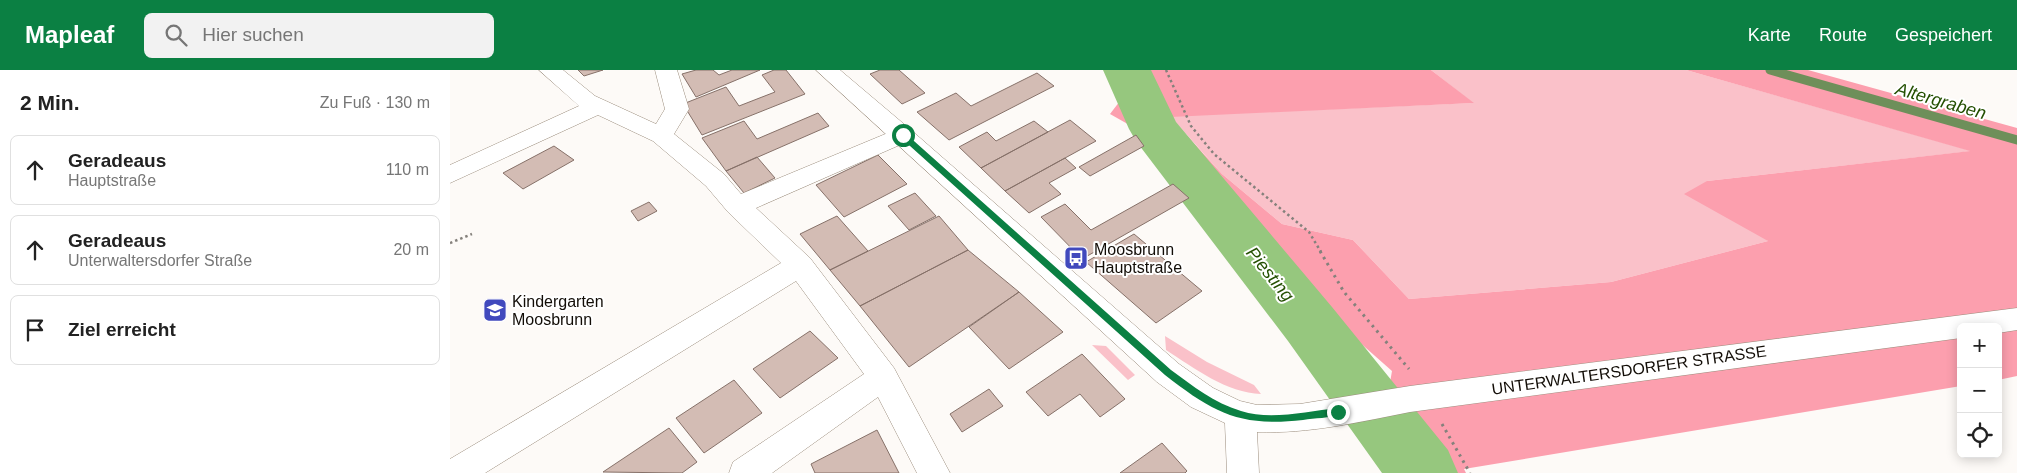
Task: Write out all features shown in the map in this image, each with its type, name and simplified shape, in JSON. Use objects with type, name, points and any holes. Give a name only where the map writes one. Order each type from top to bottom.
[{"type":"street","points":[[550,70],[587,101],[662,136],[715,180],[737,206],[800,265],[883,377],[934,473]]},
{"type":"street","points":[[662,136],[677,109],[666,70]]},
{"type":"street","name":"UNTERWALTERSDORFER STRASSE","points":[[827,70],[903,135],[1168,372],[1200,397],[1241,416],[1274,419],[1338,412],[1418,398],[2017,319]]},
{"type":"street","points":[[450,175],[599,106]]},
{"type":"street","points":[[737,206],[903,135]]},
{"type":"street","points":[[456,473],[800,265]]},
{"type":"street","points":[[745,473],[883,377]]},
{"type":"street","points":[[1241,416],[1243,473]]},
{"type":"path","points":[[1166,70],[1191,126],[1214,154],[1309,232],[1344,292],[1409,369],[1418,398],[1470,473]]},
{"type":"path","points":[[450,243],[472,234]]},
{"type":"shaded area","points":[[1129,70],[1431,70],[1474,103],[1170,117],[1222,174],[1282,224],[1353,240],[1409,299],[1611,282],[1768,241],[1684,194],[1707,181],[1970,151],[1686,70],[1808,70],[2017,128],[2017,376],[2002,379],[2002,323],[1957,323],[1957,387],[1464,469],[1466,473],[1387,473],[1377,458],[1392,371],[1222,221],[1170,148],[1110,114],[1136,80]]},
{"type":"shaded area","points":[[1431,70],[1686,70],[1972,151],[1707,181],[1768,241],[1611,282],[1409,299],[1353,240],[1282,224],[1222,174],[1170,116],[1473,103]]},
{"type":"shaded area","points":[[1165,336],[1207,362],[1254,385],[1261,394],[1248,393],[1236,389],[1199,372],[1166,350]]},
{"type":"shaded area","points":[[1092,345],[1106,346],[1135,375],[1128,380]]},
{"type":"building","points":[[578,70],[603,70],[584,76]]},
{"type":"building","points":[[696,70],[713,70],[719,75],[732,70],[760,70],[696,97],[682,74]]},
{"type":"building","points":[[774,70],[786,70],[805,94],[702,135],[683,104],[726,87],[739,106],[775,92],[762,75]]},
{"type":"building","points":[[880,70],[899,70],[925,93],[902,104],[870,74]]},
{"type":"building","points":[[1037,73],[1054,86],[949,140],[917,112],[956,93],[971,106]]},
{"type":"building","points":[[818,113],[829,126],[726,171],[702,138],[744,121],[757,139]]},
{"type":"building","points":[[1070,120],[1096,141],[1005,191],[981,168]]},
{"type":"building","points":[[1034,121],[1048,132],[981,168],[959,147],[987,132],[996,141]]},
{"type":"building","points":[[1136,135],[1144,146],[1090,176],[1079,167]]},
{"type":"building","points":[[554,146],[574,160],[523,189],[503,173]]},
{"type":"building","points":[[878,155],[907,184],[844,217],[816,185]]},
{"type":"building","points":[[757,157],[775,178],[744,193],[726,171]]},
{"type":"building","points":[[1065,158],[1076,168],[1049,183],[1061,194],[1029,213],[1005,191]]},
{"type":"building","points":[[1173,184],[1189,198],[1082,259],[1041,217],[1065,204],[1091,230]]},
{"type":"building","points":[[915,193],[936,216],[909,230],[888,206]]},
{"type":"building","points":[[649,202],[657,211],[638,221],[631,211]]},
{"type":"building","points":[[837,216],[868,251],[830,270],[800,234]]},
{"type":"building","points":[[939,216],[968,250],[860,306],[830,270]]},
{"type":"building","points":[[1134,234],[1202,291],[1156,323],[1086,262]]},
{"type":"building","points":[[968,250],[1019,292],[909,367],[860,306]]},
{"type":"building","points":[[1019,292],[1063,332],[1009,369],[969,327]]},
{"type":"building","points":[[810,331],[838,358],[780,398],[753,369]]},
{"type":"building","points":[[1082,354],[1125,399],[1100,417],[1080,394],[1048,416],[1026,392]]},
{"type":"building","points":[[734,380],[762,413],[704,453],[676,418]]},
{"type":"building","points":[[989,389],[1003,406],[962,432],[950,414]]},
{"type":"building","points":[[669,428],[697,462],[682,473],[603,472]]},
{"type":"building","points":[[877,430],[899,473],[815,473],[811,464]]},
{"type":"building","points":[[1162,443],[1187,471],[1185,473],[1120,473]]},
{"type":"waterway","name":"Piesting","points":[[1127,70],[1154,129],[1310,324],[1423,473]]},
{"type":"waterway","name":"Altergraben","points":[[1770,70],[2017,140]]},
{"type":"place","name":"Moosbrunn Hauptstraße","points":[[1076,258]]},
{"type":"place","name":"Kindergarten Moosbrunn","points":[[495,310]]},
{"type":"route","points":[[903,135],[1168,372],[1200,397],[1241,416],[1274,419],[1338,412]]}]
